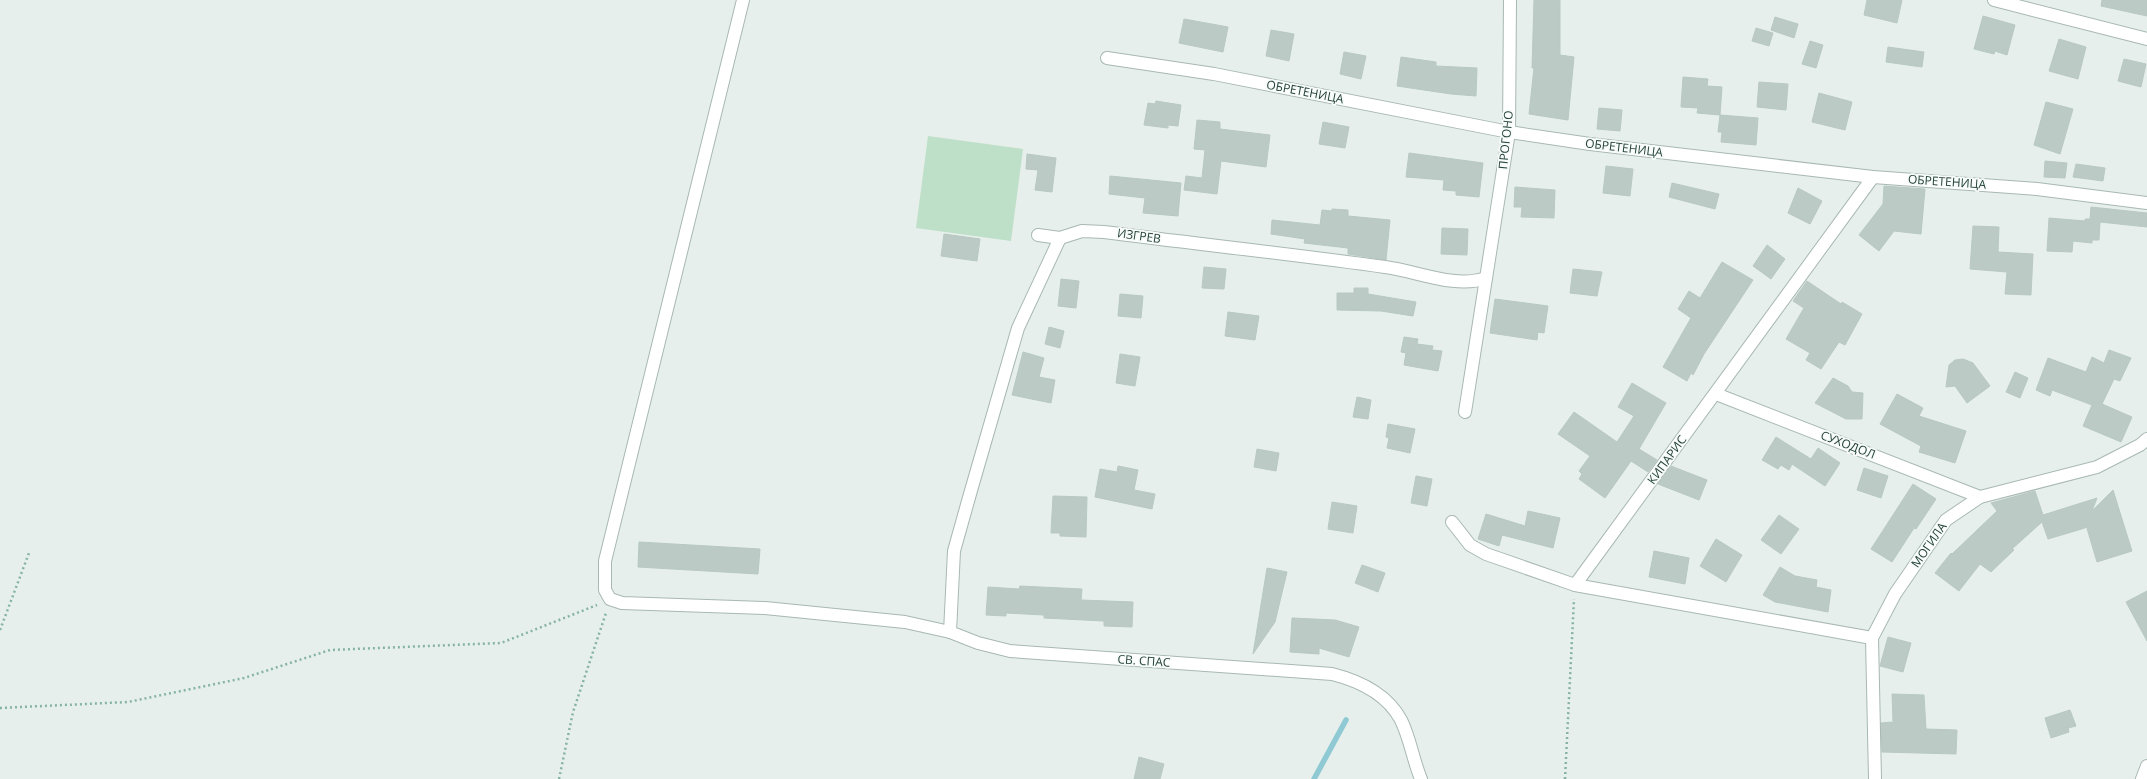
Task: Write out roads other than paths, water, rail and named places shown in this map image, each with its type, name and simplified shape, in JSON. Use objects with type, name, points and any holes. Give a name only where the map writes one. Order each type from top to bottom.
[{"type":"street","name":"СВ. СПАС","points":[[743,0],[605,561],[605,590],[610,600],[632,604],[765,608],[905,622],[950,632],[978,643],[1010,651],[1332,674],[1352,679],[1390,702],[1402,722],[1421,779]]},
{"type":"street","name":"ПРОГОНО","points":[[1465,412],[1509,132],[1510,0]]},
{"type":"street","points":[[1994,0],[2147,39]]},
{"type":"street","name":"ОБРЕТЕНИЦА","points":[[1107,58],[1222,76],[1509,132],[1590,144],[1874,177],[2037,189],[2147,203]]},
{"type":"street","name":"КИПАРИС","points":[[1575,585],[1874,177]]},
{"type":"street","name":"ИЗГРЕВ","points":[[1060,238],[1082,231],[1104,232],[1386,267],[1456,281],[1474,283],[1486,278]]},
{"type":"street","points":[[950,632],[954,551],[1018,328],[1060,238],[1038,235]]},
{"type":"street","name":"СУХОДОЛ","points":[[1716,394],[1980,497]]},
{"type":"street","name":"МОГИЛА","points":[[1875,779],[1872,638],[1895,594],[1946,520],[1980,497],[2097,467],[2140,446],[2147,439]]},
{"type":"street","points":[[1452,522],[1470,545],[1486,554],[1575,585],[1872,638]]},
{"type":"street","points":[[2142,779],[2147,766]]},
{"type":"waterway","points":[[1314,779],[1346,720]]}]
